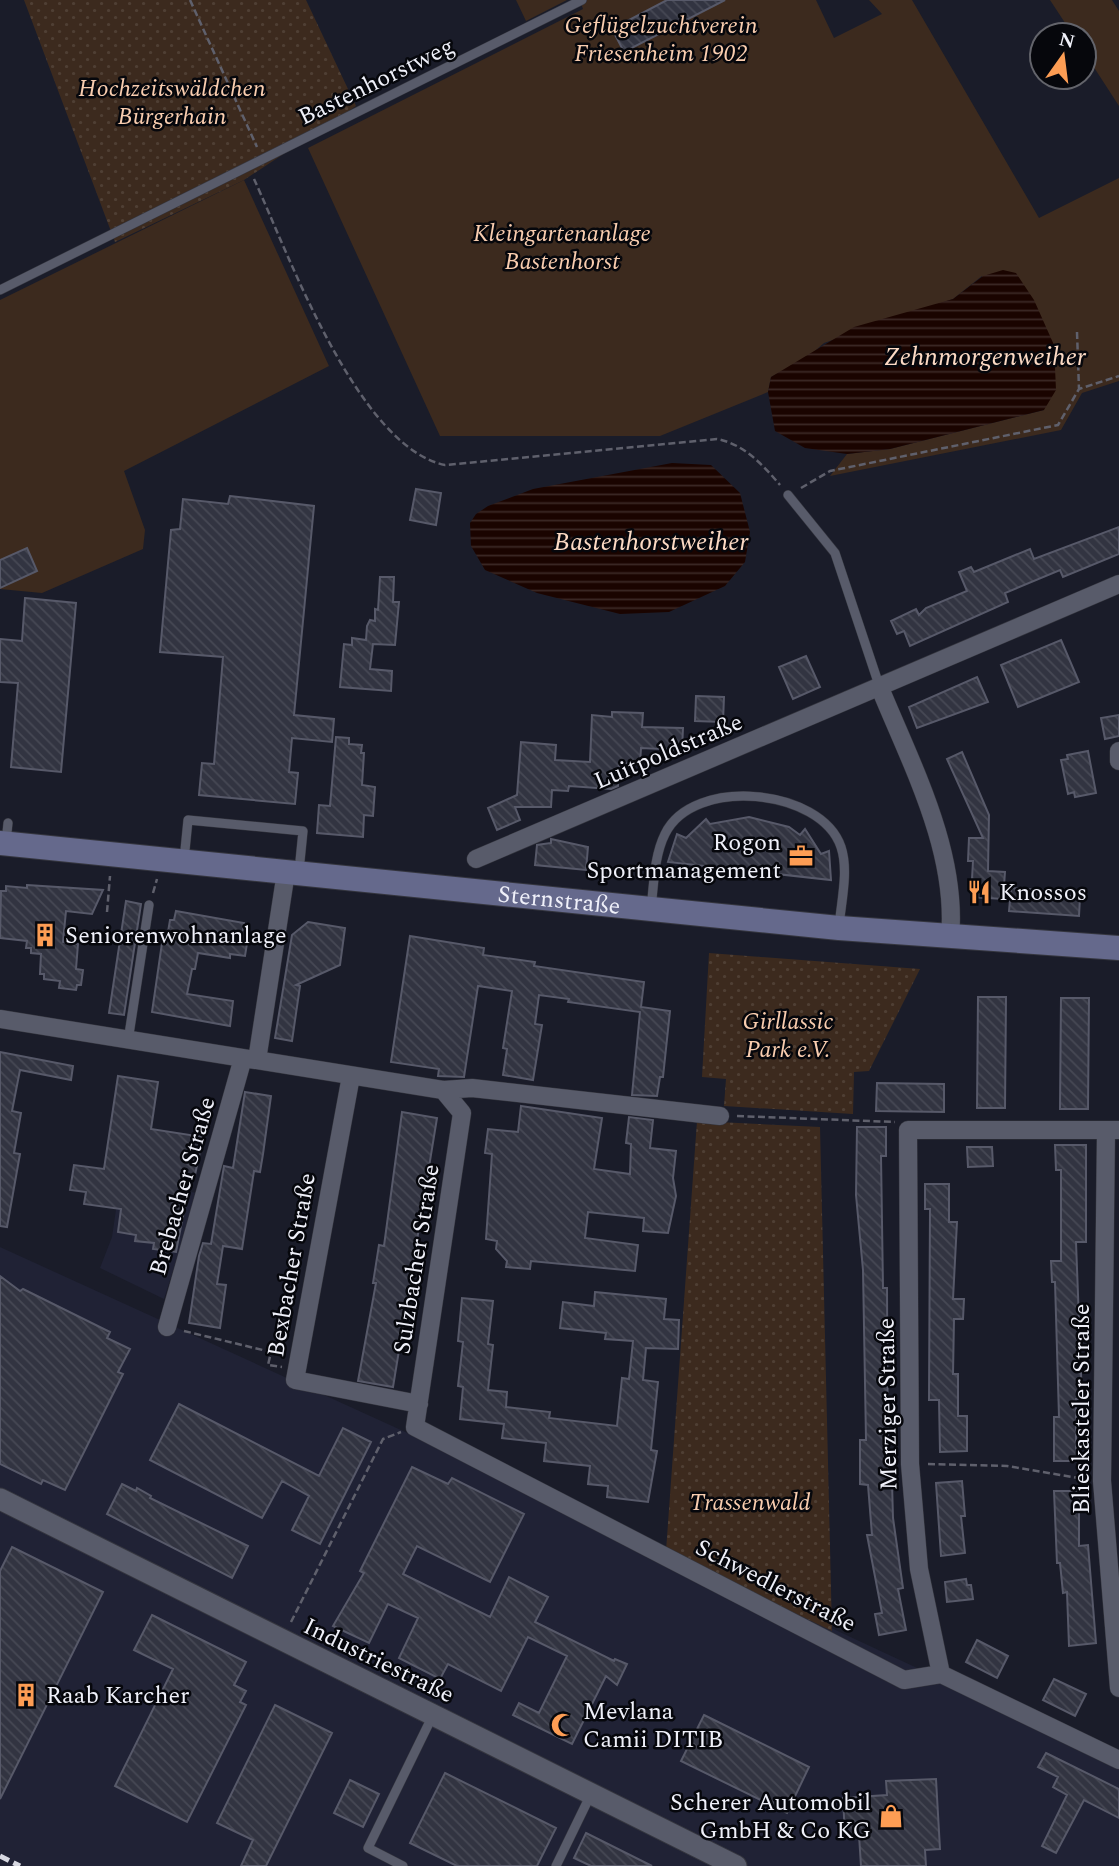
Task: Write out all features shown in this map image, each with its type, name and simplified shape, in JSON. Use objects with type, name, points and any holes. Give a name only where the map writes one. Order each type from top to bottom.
[{"type":"main road","name":"Sternstraße","points":[[4,836],[184,862],[839,928],[1119,948]]},
{"type":"street","name":"Luitpoldstraße","points":[[476,859],[1119,584]]},
{"type":"street","points":[[880,688],[918,779],[940,849],[952,916],[950,938]]},
{"type":"street","points":[[1119,751],[1119,761]]},
{"type":"street","name":"Brebacher Straße","points":[[167,1327],[250,1059],[292,873]]},
{"type":"street","points":[[0,1019],[351,1076],[448,1096],[472,1088],[720,1116]]},
{"type":"street","name":"Bexbacher Straße","points":[[351,1076],[295,1380],[419,1404]]},
{"type":"street","name":"Sulzbacher Straße","points":[[415,1427],[463,1113],[448,1096]]},
{"type":"street","points":[[914,1130],[1112,1130]]},
{"type":"street","name":"Merziger Straße","points":[[914,1130],[910,1464],[919,1569],[941,1674]]},
{"type":"street","name":"Blieskasteler Straße","points":[[1112,1130],[1102,1482],[1119,1688]]},
{"type":"street","name":"Schwedlerstraße","points":[[415,1427],[904,1680],[941,1674]]},
{"type":"street","name":"Industriestraße","points":[[0,1499],[736,1866]]},
{"type":"street","points":[[941,1674],[1117,1755]]},
{"type":"lane","name":"Bastenhorstweg","points":[[0,290],[582,0]]},
{"type":"lane","points":[[788,495],[835,553],[880,688]]},
{"type":"lane","points":[[651,909],[657,863],[665,833],[679,817],[699,804],[726,796],[758,797],[788,802],[813,814],[831,828],[842,848],[844,876],[839,928]]},
{"type":"lane","points":[[184,862],[188,820],[303,831],[292,873]]},
{"type":"lane","points":[[128,1041],[149,905]]},
{"type":"lane","points":[[403,1866],[368,1848],[433,1715]]},
{"type":"lane","points":[[556,1866],[591,1794]]},
{"type":"path","points":[[190,0],[262,159]]},
{"type":"path","points":[[248,166],[332,348],[377,419],[430,462],[445,465],[718,439],[733,442],[764,466],[788,495],[830,471],[1058,425],[1079,389],[1077,332]]},
{"type":"path","points":[[1079,389],[1119,376]]},
{"type":"path","points":[[107,912],[110,876]]},
{"type":"path","points":[[720,1116],[912,1123],[914,1130]]},
{"type":"path","points":[[167,1327],[271,1352],[268,1365],[297,1370]]},
{"type":"path","points":[[282,1641],[383,1439],[415,1427]]},
{"type":"path","points":[[910,1464],[1007,1466],[1102,1482]]},
{"type":"shaded area","points":[[120,1182],[198,1193],[164,1299],[100,1268],[112,1237]]},
{"type":"shaded area","points":[[0,1247],[666,1551],[1119,1762],[1119,1866],[0,1866]]},
{"type":"green space","name":"Hochzeitswäldchen Bürgerhain","points":[[24,0],[306,0],[356,106],[244,180],[115,242]]},
{"type":"green space","name":"Geflügelzuchtverein Friesenheim 1902","points":[[516,0],[567,0],[526,21]]},
{"type":"green space","name":"Kleingartenanlage Bastenhorst","points":[[580,0],[816,0],[834,38],[882,14],[869,0],[912,0],[1039,218],[1119,178],[1119,381],[1082,393],[1061,430],[830,476],[847,454],[890,449],[1044,410],[982,276],[953,299],[824,343],[808,357],[771,377],[768,392],[660,436],[440,436],[308,148],[583,9]]},
{"type":"green space","points":[[1050,0],[1112,0],[1119,11],[1119,106],[1098,74],[1098,21],[1064,21]]},
{"type":"green space","points":[[244,180],[329,366],[124,471],[145,530],[143,549],[42,593],[0,589],[0,300]]},
{"type":"green space","name":"Girllassic Park e.V.","points":[[709,953],[920,969],[869,1071],[854,1072],[853,1114],[724,1106],[726,1079],[702,1077]]},
{"type":"green space","name":"Trassenwald","points":[[697,1121],[820,1127],[832,1631],[666,1551]]},
{"type":"water","name":"Zehnmorgenweiher","points":[[1003,270],[1016,273],[1034,300],[1054,345],[1056,390],[1044,410],[890,449],[847,454],[805,448],[775,431],[768,392],[771,377],[854,327],[953,299],[983,276]]},
{"type":"water","name":"Bastenhorstweiher","points":[[672,463],[711,465],[740,493],[750,532],[745,562],[725,586],[669,612],[620,614],[537,593],[485,570],[471,546],[470,523],[476,514],[488,506],[533,489]]},
{"type":"building","points":[[667,0],[725,0],[624,52],[612,29]]},
{"type":"building","points":[[416,489],[441,493],[436,525],[410,520]]},
{"type":"building","points":[[230,496],[314,506],[294,715],[334,719],[332,742],[292,738],[289,772],[298,773],[295,804],[199,795],[202,763],[214,764],[223,657],[160,652],[171,530],[180,529],[183,499],[228,504]]},
{"type":"building","points":[[1119,527],[1119,554],[1063,577],[1060,570],[1005,593],[1008,602],[910,646],[904,631],[897,634],[891,621],[916,609],[919,615],[926,608],[967,591],[959,572],[971,567],[974,572],[1030,549],[1034,559]]},
{"type":"building","points":[[27,548],[37,571],[0,588],[0,560]]},
{"type":"building","points":[[380,577],[394,577],[393,602],[399,602],[395,645],[373,644],[370,669],[392,671],[391,691],[340,687],[344,644],[352,645],[352,638],[366,640],[367,626],[370,620],[375,621],[375,609],[378,610]]},
{"type":"building","points":[[25,598],[76,603],[61,772],[11,767],[18,683],[0,682],[0,639],[22,641]]},
{"type":"building","points":[[1061,640],[1079,682],[1018,707],[1001,665]]},
{"type":"building","points":[[806,656],[820,687],[793,699],[779,667]]},
{"type":"building","points":[[977,677],[988,702],[917,728],[909,707]]},
{"type":"building","points":[[696,696],[724,697],[723,722],[695,721]]},
{"type":"building","points":[[612,712],[643,713],[642,727],[683,728],[682,750],[641,748],[640,764],[619,763],[618,786],[611,789],[569,786],[568,791],[552,790],[551,807],[515,807],[520,820],[497,830],[488,808],[517,795],[521,742],[556,745],[555,760],[590,762],[592,715],[612,717]]},
{"type":"building","points":[[1119,715],[1119,736],[1105,739],[1101,718]]},
{"type":"building","points":[[336,737],[349,738],[349,744],[362,745],[362,785],[375,787],[373,816],[364,815],[363,837],[317,833],[319,805],[330,806]]},
{"type":"building","points":[[1088,751],[1096,793],[1075,797],[1074,792],[1068,794],[1061,760],[1068,759],[1067,755]]},
{"type":"building","points":[[962,752],[989,815],[988,871],[1005,872],[1003,899],[971,897],[973,861],[968,861],[969,838],[983,838],[947,759]]},
{"type":"building","points":[[749,817],[789,827],[800,835],[805,829],[821,854],[829,851],[831,880],[668,862],[677,834],[686,838],[706,819],[710,824]]},
{"type":"building","points":[[551,839],[588,847],[586,870],[535,865],[537,845],[551,843]]},
{"type":"building","name":"Seniorenwohnanlage","points":[[27,885],[103,890],[92,914],[66,911],[63,942],[78,944],[76,969],[83,970],[81,985],[77,985],[76,990],[59,988],[60,981],[44,979],[44,974],[40,974],[41,954],[31,953],[31,948],[26,948],[27,941],[0,938],[1,891],[6,891],[6,886],[27,888]]},
{"type":"building","points":[[1011,888],[1060,891],[1059,895],[1080,897],[1079,916],[1009,911]]},
{"type":"building","points":[[126,901],[141,904],[124,1015],[109,1013]]},
{"type":"building","points":[[176,911],[244,923],[243,930],[249,931],[245,956],[230,954],[230,958],[198,953],[187,994],[233,1001],[230,1026],[152,1012],[162,943],[166,944],[170,920],[174,920]]},
{"type":"building","points":[[308,922],[345,928],[340,965],[296,985],[300,986],[292,1041],[275,1038],[292,935]]},
{"type":"building","points":[[410,936],[484,948],[483,955],[535,962],[534,966],[644,982],[641,1007],[670,1011],[663,1077],[660,1077],[657,1096],[632,1095],[640,1012],[568,1002],[569,999],[539,995],[535,1024],[542,1025],[533,1080],[503,1075],[507,1049],[503,1048],[512,991],[478,986],[464,1077],[438,1076],[439,1069],[391,1062]]},
{"type":"building","points":[[978,997],[1006,997],[1005,1108],[977,1108]]},
{"type":"building","points":[[1061,998],[1089,998],[1088,1109],[1060,1109]]},
{"type":"building","points":[[0,1052],[73,1066],[71,1080],[20,1070],[12,1111],[21,1113],[14,1153],[20,1154],[7,1227],[0,1226]]},
{"type":"building","points":[[118,1076],[158,1082],[151,1129],[203,1137],[195,1175],[191,1175],[176,1252],[153,1249],[154,1243],[135,1241],[136,1235],[118,1232],[121,1209],[84,1204],[86,1192],[70,1190],[74,1165],[104,1169]]},
{"type":"building","points":[[877,1083],[944,1084],[944,1112],[876,1111]]},
{"type":"building","points":[[245,1092],[271,1096],[260,1172],[254,1171],[242,1249],[223,1246],[217,1284],[226,1285],[220,1328],[189,1323],[199,1256],[203,1243],[211,1244],[224,1166],[233,1168]]},
{"type":"building","points":[[521,1106],[602,1118],[594,1169],[630,1174],[631,1144],[626,1143],[629,1117],[653,1120],[650,1148],[676,1151],[673,1178],[676,1196],[668,1233],[643,1231],[644,1218],[588,1212],[585,1238],[638,1245],[635,1271],[531,1261],[530,1269],[506,1267],[507,1261],[496,1249],[497,1241],[486,1239],[492,1154],[485,1153],[488,1129],[518,1132]]},
{"type":"building","points":[[402,1112],[437,1118],[393,1387],[358,1381],[376,1283],[373,1283],[379,1245],[384,1246]]},
{"type":"building","points":[[857,1127],[886,1127],[886,1156],[881,1156],[883,1288],[887,1288],[888,1482],[892,1482],[893,1518],[903,1588],[898,1589],[906,1630],[879,1635],[875,1614],[882,1613],[867,1535],[872,1535],[868,1485],[860,1484],[860,1440],[866,1440],[863,1270],[856,1195]]},
{"type":"building","points":[[1055,1145],[1086,1145],[1086,1242],[1076,1242],[1082,1399],[1076,1399],[1076,1461],[1054,1461],[1054,1417],[1059,1417],[1055,1282],[1052,1282],[1051,1261],[1061,1261],[1061,1170],[1056,1170]]},
{"type":"building","points":[[967,1147],[992,1147],[993,1166],[968,1167]]},
{"type":"building","points":[[925,1184],[949,1184],[949,1222],[957,1222],[953,1299],[964,1299],[963,1319],[954,1319],[953,1374],[958,1374],[958,1416],[967,1416],[967,1451],[940,1452],[939,1400],[929,1400],[930,1209],[925,1209]]},
{"type":"building","points":[[0,1276],[20,1291],[23,1289],[110,1332],[107,1338],[130,1349],[118,1372],[123,1374],[65,1490],[43,1480],[41,1484],[0,1464]]},
{"type":"building","points":[[595,1292],[666,1299],[664,1319],[679,1320],[678,1349],[646,1348],[643,1380],[658,1382],[651,1450],[657,1451],[648,1502],[607,1497],[608,1486],[588,1484],[590,1466],[544,1461],[546,1443],[502,1438],[504,1424],[460,1419],[463,1387],[458,1386],[463,1342],[458,1341],[462,1298],[493,1301],[488,1344],[493,1345],[488,1390],[507,1392],[506,1407],[550,1412],[549,1418],[617,1426],[622,1378],[629,1379],[633,1341],[605,1339],[606,1333],[560,1328],[563,1302],[594,1306]]},
{"type":"building","points":[[179,1404],[319,1476],[343,1428],[371,1442],[320,1544],[292,1530],[309,1496],[282,1481],[262,1518],[150,1460]]},
{"type":"building","points":[[412,1467],[448,1484],[452,1478],[524,1514],[490,1582],[417,1546],[403,1574],[490,1617],[509,1577],[548,1597],[535,1622],[614,1661],[615,1659],[627,1664],[617,1685],[606,1676],[572,1744],[513,1715],[519,1703],[539,1713],[567,1656],[528,1637],[501,1691],[448,1664],[440,1679],[399,1658],[418,1618],[388,1604],[369,1643],[333,1626],[364,1573],[360,1571]]},
{"type":"building","points":[[962,1481],[965,1516],[961,1516],[965,1553],[941,1556],[936,1483]]},
{"type":"building","points":[[122,1484],[136,1491],[137,1488],[151,1496],[150,1498],[248,1546],[232,1578],[107,1514]]},
{"type":"building","points":[[1054,1491],[1079,1491],[1079,1546],[1088,1545],[1096,1643],[1069,1646],[1067,1592],[1063,1593],[1060,1563],[1057,1563]]},
{"type":"building","name":"Raab Karcher","points":[[12,1547],[103,1592],[0,1799],[0,1571]]},
{"type":"building","points":[[966,1579],[967,1585],[971,1585],[973,1599],[947,1602],[945,1582]]},
{"type":"building","points":[[152,1615],[246,1662],[234,1685],[246,1691],[240,1702],[246,1705],[187,1822],[115,1786],[173,1669],[134,1650]]},
{"type":"building","points":[[977,1640],[1008,1656],[997,1678],[966,1662]]},
{"type":"building","points":[[1054,1679],[1086,1694],[1075,1716],[1043,1700]]},
{"type":"building","points":[[275,1705],[332,1733],[266,1866],[241,1866],[253,1840],[217,1823]]},
{"type":"building","points":[[704,1715],[809,1767],[787,1813],[681,1761]]},
{"type":"building","points":[[1046,1753],[1119,1789],[1119,1818],[1084,1800],[1056,1853],[1042,1846],[1067,1795],[1053,1787],[1058,1777],[1038,1767]]},
{"type":"building","points":[[445,1773],[556,1828],[537,1866],[457,1866],[410,1843]]},
{"type":"building","name":"Scherer Automobil GmbH & Co KG","points":[[936,1779],[940,1849],[925,1850],[926,1866],[861,1866],[859,1835],[845,1836],[843,1798],[887,1795],[886,1781]]},
{"type":"building","points":[[350,1780],[379,1794],[363,1827],[334,1813]]},
{"type":"building","points":[[586,1833],[652,1866],[591,1866],[574,1858]]},
{"type":"railway","points":[[0,1856],[20,1866]]},
{"type":"place","name":"Rogon Sportmanagement","points":[[801,856]]},
{"type":"place","name":"Knossos","points":[[979,892]]},
{"type":"place","name":"Seniorenwohnanlage","points":[[45,935]]},
{"type":"place","name":"Raab Karcher","points":[[26,1695]]},
{"type":"place","name":"Mevlana Camii DITIB","points":[[563,1725]]},
{"type":"place","name":"Scherer Automobil GmbH & Co KG","points":[[891,1816]]}]
